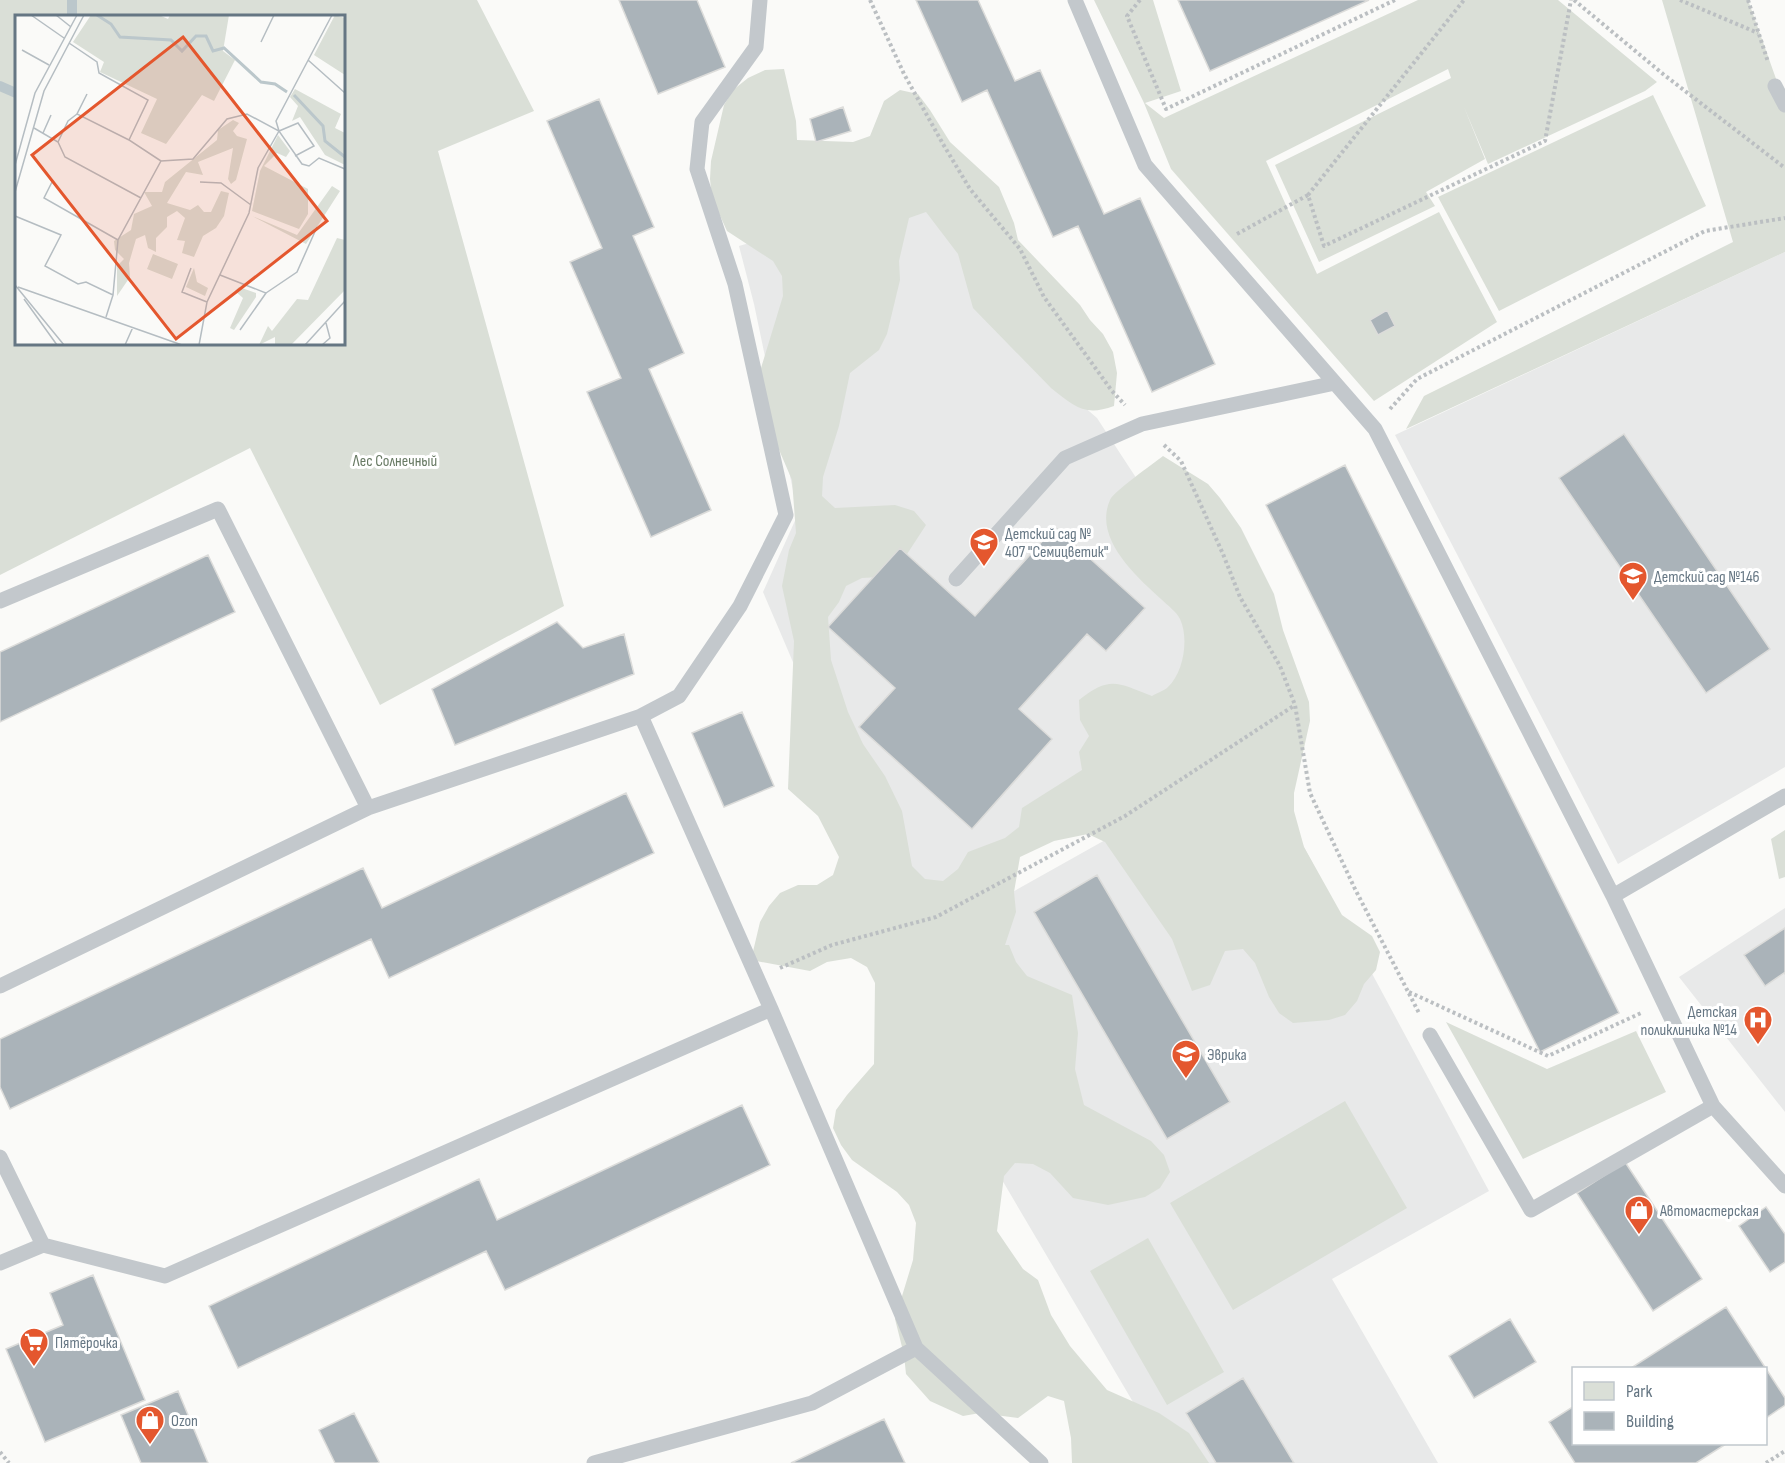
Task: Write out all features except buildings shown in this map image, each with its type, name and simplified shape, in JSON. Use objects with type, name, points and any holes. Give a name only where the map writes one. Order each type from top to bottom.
[{"type":"lane","points":[[0,986],[368,808],[641,716],[679,696],[740,606],[786,515],[735,284],[697,169],[702,123],[756,47],[760,0]]},
{"type":"lane","points":[[1075,0],[1145,165],[1375,429],[1613,896],[1713,1106],[1785,1186]]},
{"type":"lane","points":[[1775,86],[1785,105]]},
{"type":"lane","points":[[956,579],[1065,458],[1142,424],[1335,383]]},
{"type":"lane","points":[[0,601],[218,508],[368,808]]},
{"type":"lane","points":[[641,716],[771,1010],[916,1348],[1041,1463]]},
{"type":"lane","points":[[1613,896],[1785,796]]},
{"type":"lane","points":[[0,1263],[43,1245],[165,1276],[771,1010]]},
{"type":"lane","points":[[1430,1035],[1531,1210],[1713,1106]]},
{"type":"lane","points":[[0,1157],[43,1245]]},
{"type":"lane","points":[[594,1463],[812,1403],[916,1348]]},
{"type":"path","points":[[870,0],[904,74],[942,144],[970,189],[1020,249],[1044,297],[1112,391],[1142,424],[1181,461],[1240,597],[1280,666],[1295,705],[1310,793],[1355,889],[1430,1035]]},
{"type":"path","points":[[1140,0],[1127,16],[1166,109],[1395,0]]},
{"type":"path","points":[[1216,246],[1308,195],[1464,0]]},
{"type":"path","points":[[1308,195],[1324,246],[1545,141],[1572,0],[1785,168]]},
{"type":"path","points":[[1680,0],[1758,33]]},
{"type":"path","points":[[1748,0],[1775,86]]},
{"type":"path","points":[[1375,429],[1417,379],[1705,231],[1785,218]]},
{"type":"path","points":[[774,971],[832,945],[936,917],[1125,816],[1295,705]]},
{"type":"path","points":[[1409,992],[1548,1056],[1664,1003]]},
{"type":"path","points":[[1766,1463],[1785,1450]]},
{"type":"path","points":[[0,1452],[9,1463]]},
{"type":"shaded area","name":"Детский сад № 407 \"Семицветик\"","points":[[933,190],[1044,372],[1097,418],[1180,545],[1262,680],[899,910],[763,592],[798,514],[754,304],[739,246]]},
{"type":"shaded area","name":"Детский сад №146","points":[[1785,252],[1785,767],[1618,864],[1395,435]]},
{"type":"shaded area","name":"Эврика","points":[[1255,756],[1489,1191],[1332,1279],[1438,1463],[1169,1463],[877,968]]},
{"type":"shaded area","name":"Детская поликлиника №14","points":[[1785,908],[1785,1112],[1679,977]]},
{"type":"green space","name":"Лес Солнечный","points":[[0,0],[477,0],[534,111],[438,151],[564,606],[380,705],[250,448],[0,575]]},
{"type":"green space","points":[[1094,0],[1153,0],[1181,91],[1145,103],[1164,118],[1418,0],[1558,0],[1657,82],[1645,91],[1488,164],[1464,107],[1485,159],[1426,192],[1435,206],[1319,262],[1275,165],[1451,78],[1448,69],[1266,161],[1317,274],[1439,212],[1497,322],[1374,401],[1171,169],[1144,103]]},
{"type":"green space","points":[[1662,0],[1748,0],[1785,104],[1785,252],[1406,429],[1424,396],[1733,242]]},
{"type":"green space","points":[[784,69],[796,121],[797,140],[853,142],[870,136],[884,101],[900,90],[918,94],[950,142],[999,187],[1014,223],[1018,240],[1080,305],[1103,334],[1113,352],[1117,373],[1114,406],[1087,410],[1066,400],[1051,388],[973,308],[958,254],[926,212],[909,218],[899,261],[900,280],[887,334],[879,350],[850,373],[839,426],[823,477],[822,496],[835,508],[895,505],[914,511],[926,525],[896,571],[880,577],[862,578],[846,586],[839,602],[828,617],[831,660],[848,712],[863,744],[885,776],[902,811],[912,866],[925,879],[943,881],[958,869],[968,852],[1005,838],[1019,827],[1022,808],[1082,770],[1079,752],[1089,736],[1080,720],[1079,700],[1090,692],[1107,684],[1114,684],[1152,696],[1166,688],[1178,673],[1184,645],[1180,619],[1129,568],[1112,542],[1107,528],[1106,514],[1113,496],[1163,456],[1208,484],[1241,528],[1274,594],[1283,630],[1309,702],[1310,721],[1294,793],[1294,811],[1304,847],[1342,915],[1372,936],[1380,952],[1376,970],[1364,984],[1357,1001],[1345,1015],[1329,1020],[1293,1023],[1279,1013],[1269,997],[1255,963],[1243,949],[1225,951],[1210,985],[1192,991],[1172,939],[1105,842],[1088,834],[1054,841],[1020,857],[1014,892],[1016,912],[1005,945],[1009,945],[1016,962],[1027,976],[1072,995],[1078,1033],[1075,1069],[1084,1105],[1151,1141],[1164,1155],[1170,1172],[1160,1188],[1145,1197],[1108,1205],[1073,1198],[1050,1173],[1033,1164],[1015,1163],[1004,1176],[997,1231],[1023,1269],[1038,1280],[1051,1315],[1070,1346],[1107,1390],[1159,1413],[1189,1433],[1209,1463],[1072,1463],[1071,1438],[1064,1401],[1048,1396],[1018,1418],[980,1413],[963,1416],[930,1401],[906,1374],[895,1319],[913,1260],[916,1223],[909,1205],[897,1192],[852,1160],[841,1145],[833,1128],[836,1110],[874,1064],[875,983],[867,967],[851,958],[827,962],[810,971],[751,960],[760,922],[780,893],[798,885],[817,885],[833,875],[839,857],[818,816],[788,789],[794,641],[782,586],[789,550],[796,533],[792,480],[761,408],[761,368],[783,296],[782,276],[773,261],[727,231],[712,198],[710,179],[711,161],[724,105],[733,90],[748,78],[765,70]]},
{"type":"green space","points":[[1653,95],[1706,206],[1499,311],[1438,197]]},
{"type":"green space","points":[[1785,830],[1785,877],[1779,879],[1771,839]]},
{"type":"green space","points":[[1446,1022],[1547,1069],[1636,1031],[1666,1092],[1523,1159]]},
{"type":"green space","points":[[1345,1101],[1407,1208],[1233,1310],[1170,1203]]},
{"type":"green space","points":[[1148,1238],[1224,1372],[1167,1405],[1090,1271]]},
{"type":"waterway","points":[[72,0],[72,15]]},
{"type":"waterway","points":[[0,86],[15,93]]},
{"type":"place","name":"Детский сад № 407 \"Семицветик\"","points":[[984,568]]},
{"type":"place","name":"Детский сад №146","points":[[1633,602]]},
{"type":"place","name":"Детская поликлиника №14","points":[[1758,1046]]},
{"type":"place","name":"Эврика","points":[[1186,1080]]},
{"type":"place","name":"Автомастерская","points":[[1639,1236]]},
{"type":"place","name":"Пятёрочка","points":[[34,1368]]},
{"type":"place","name":"Ozon","points":[[150,1446]]}]
